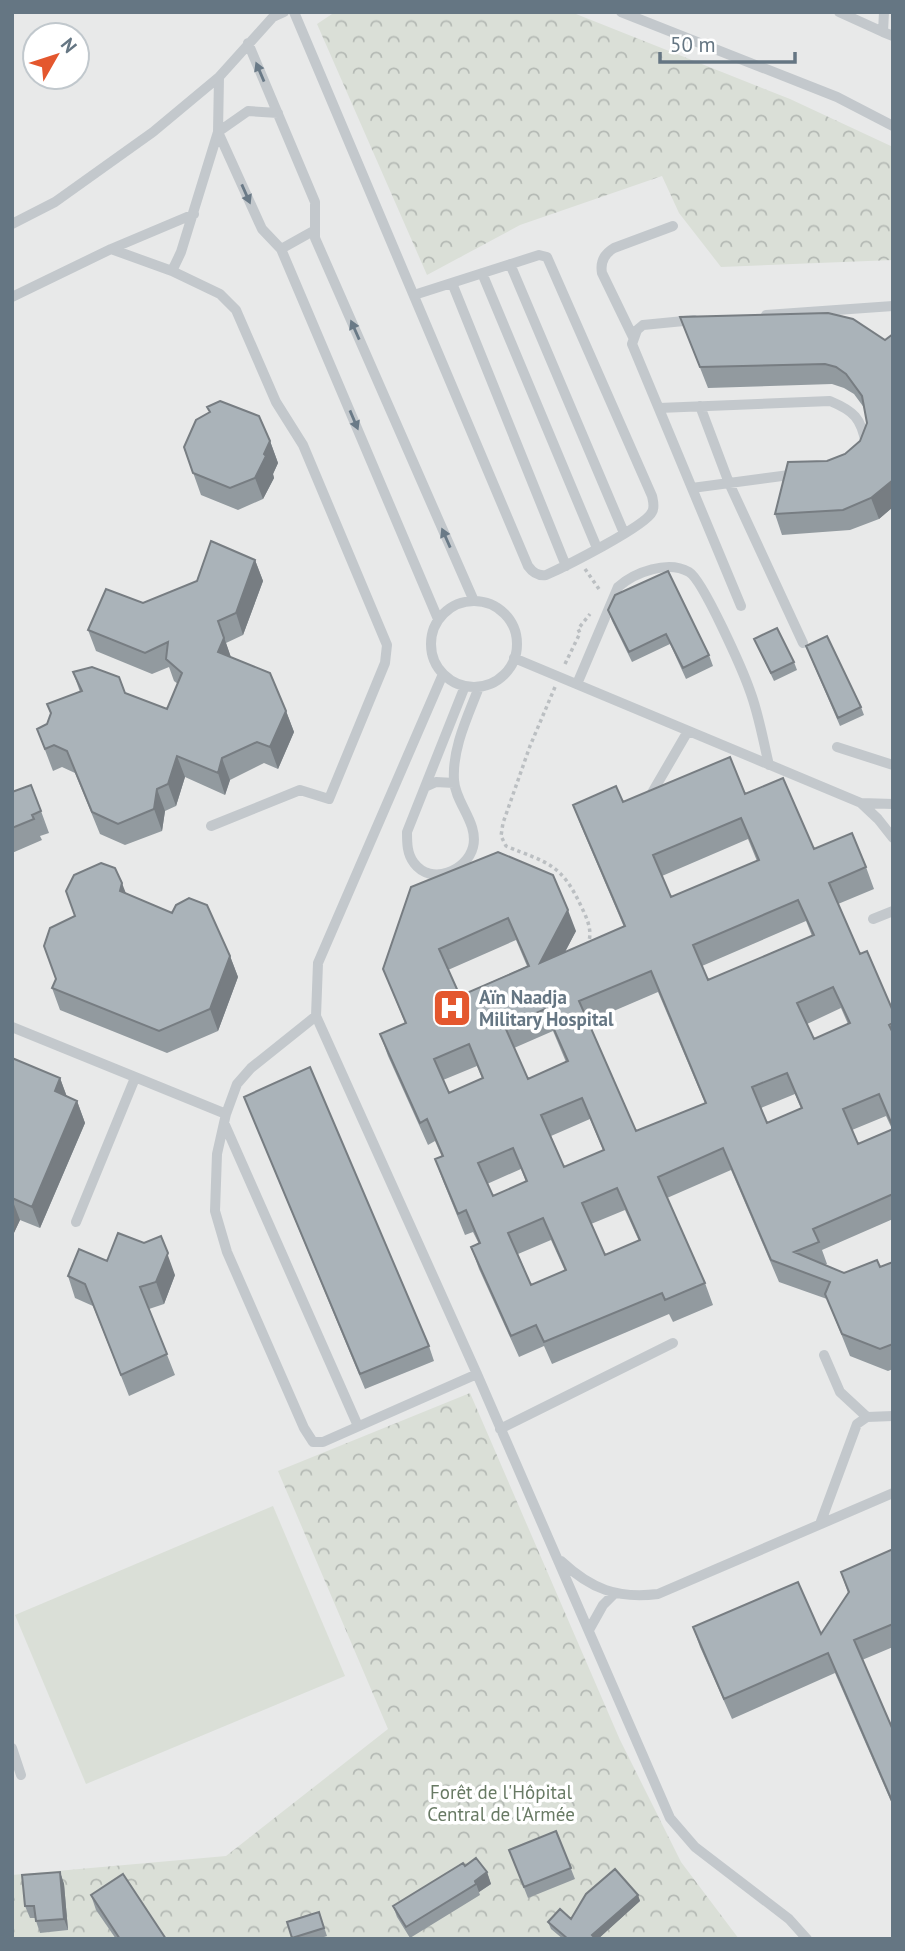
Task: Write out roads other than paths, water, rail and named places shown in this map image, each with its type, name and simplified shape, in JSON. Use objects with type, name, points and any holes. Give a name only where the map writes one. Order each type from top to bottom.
[{"type":"lane","points":[[12,225],[55,202],[153,132],[219,77],[273,17],[284,12]]},
{"type":"lane","points":[[294,12],[528,566],[534,573],[542,575],[566,566],[647,519],[653,511],[652,496],[549,259],[539,255],[414,295]]},
{"type":"lane","points":[[621,12],[837,97],[893,126]]},
{"type":"lane","points":[[839,12],[888,34]]},
{"type":"lane","points":[[884,12],[888,34]]},
{"type":"lane","points":[[248,43],[315,202],[315,238],[474,601]]},
{"type":"lane","points":[[172,271],[194,214],[218,132],[219,77]]},
{"type":"lane","points":[[218,132],[248,111],[278,113]]},
{"type":"lane","points":[[218,132],[262,229],[281,249],[438,619]]},
{"type":"lane","points":[[12,297],[111,248],[194,214]]},
{"type":"lane","points":[[633,337],[602,273],[602,263],[608,252],[614,248],[673,226]]},
{"type":"lane","points":[[281,249],[315,230]]},
{"type":"lane","points":[[111,248],[220,293],[236,310],[276,402],[303,445],[387,645],[385,663],[329,799],[300,790],[211,826]]},
{"type":"lane","points":[[510,264],[624,533]]},
{"type":"lane","points":[[482,273],[597,548]]},
{"type":"lane","points":[[453,283],[566,566]]},
{"type":"lane","points":[[758,316],[893,306]]},
{"type":"lane","points":[[704,319],[650,323],[637,330],[632,344],[741,606]]},
{"type":"lane","points":[[659,408],[830,401],[849,409],[860,421],[867,442],[862,456]]},
{"type":"lane","points":[[700,406],[729,483],[803,643]]},
{"type":"lane","points":[[692,488],[808,473]]},
{"type":"lane","points":[[577,684],[618,587],[625,581],[653,569],[673,567],[689,572],[698,581],[751,692],[769,765]]},
{"type":"lane","points":[[474,601],[489,604],[502,612],[510,621],[516,635],[514,659],[505,673],[494,682],[479,687],[455,683],[443,674],[433,658],[430,643],[438,619],[450,608],[474,601]]},
{"type":"lane","points":[[514,659],[861,803],[893,804]]},
{"type":"lane","points":[[443,674],[318,963],[316,1016],[477,1374],[670,1818],[695,1847],[789,1919],[807,1939]]},
{"type":"lane","points":[[465,686],[407,832],[408,849],[414,864],[425,872],[440,875],[457,870],[467,861],[473,846],[474,831],[454,783],[460,737],[479,687]]},
{"type":"lane","points":[[647,802],[688,731]]},
{"type":"lane","points":[[837,747],[893,765]]},
{"type":"lane","points":[[425,787],[436,782],[454,783]]},
{"type":"lane","points":[[861,803],[893,838]]},
{"type":"lane","points":[[873,919],[893,911]]},
{"type":"lane","points":[[316,1016],[251,1068],[237,1084],[217,1154],[215,1212],[227,1252],[304,1428],[313,1441],[323,1442],[477,1374]]},
{"type":"lane","points":[[12,1027],[135,1078],[225,1120],[358,1426]]},
{"type":"lane","points":[[76,1222],[135,1078]]},
{"type":"lane","points":[[500,1429],[673,1343]]},
{"type":"lane","points":[[824,1355],[840,1392],[867,1417]]},
{"type":"lane","points":[[820,1524],[857,1424],[867,1417],[893,1416]]},
{"type":"lane","points":[[556,1557],[574,1573],[614,1594],[633,1597],[658,1594],[893,1493]]},
{"type":"lane","points":[[589,1630],[603,1605],[614,1594]]},
{"type":"lane","points":[[12,1748],[21,1775]]},
{"type":"place","name":"Aïn Naadja Military Hospital","points":[[452,1008]]},
{"type":"park label","name":"Forêt de l'Hôpital Central de l'Armée","points":[[501,1803]]}]
